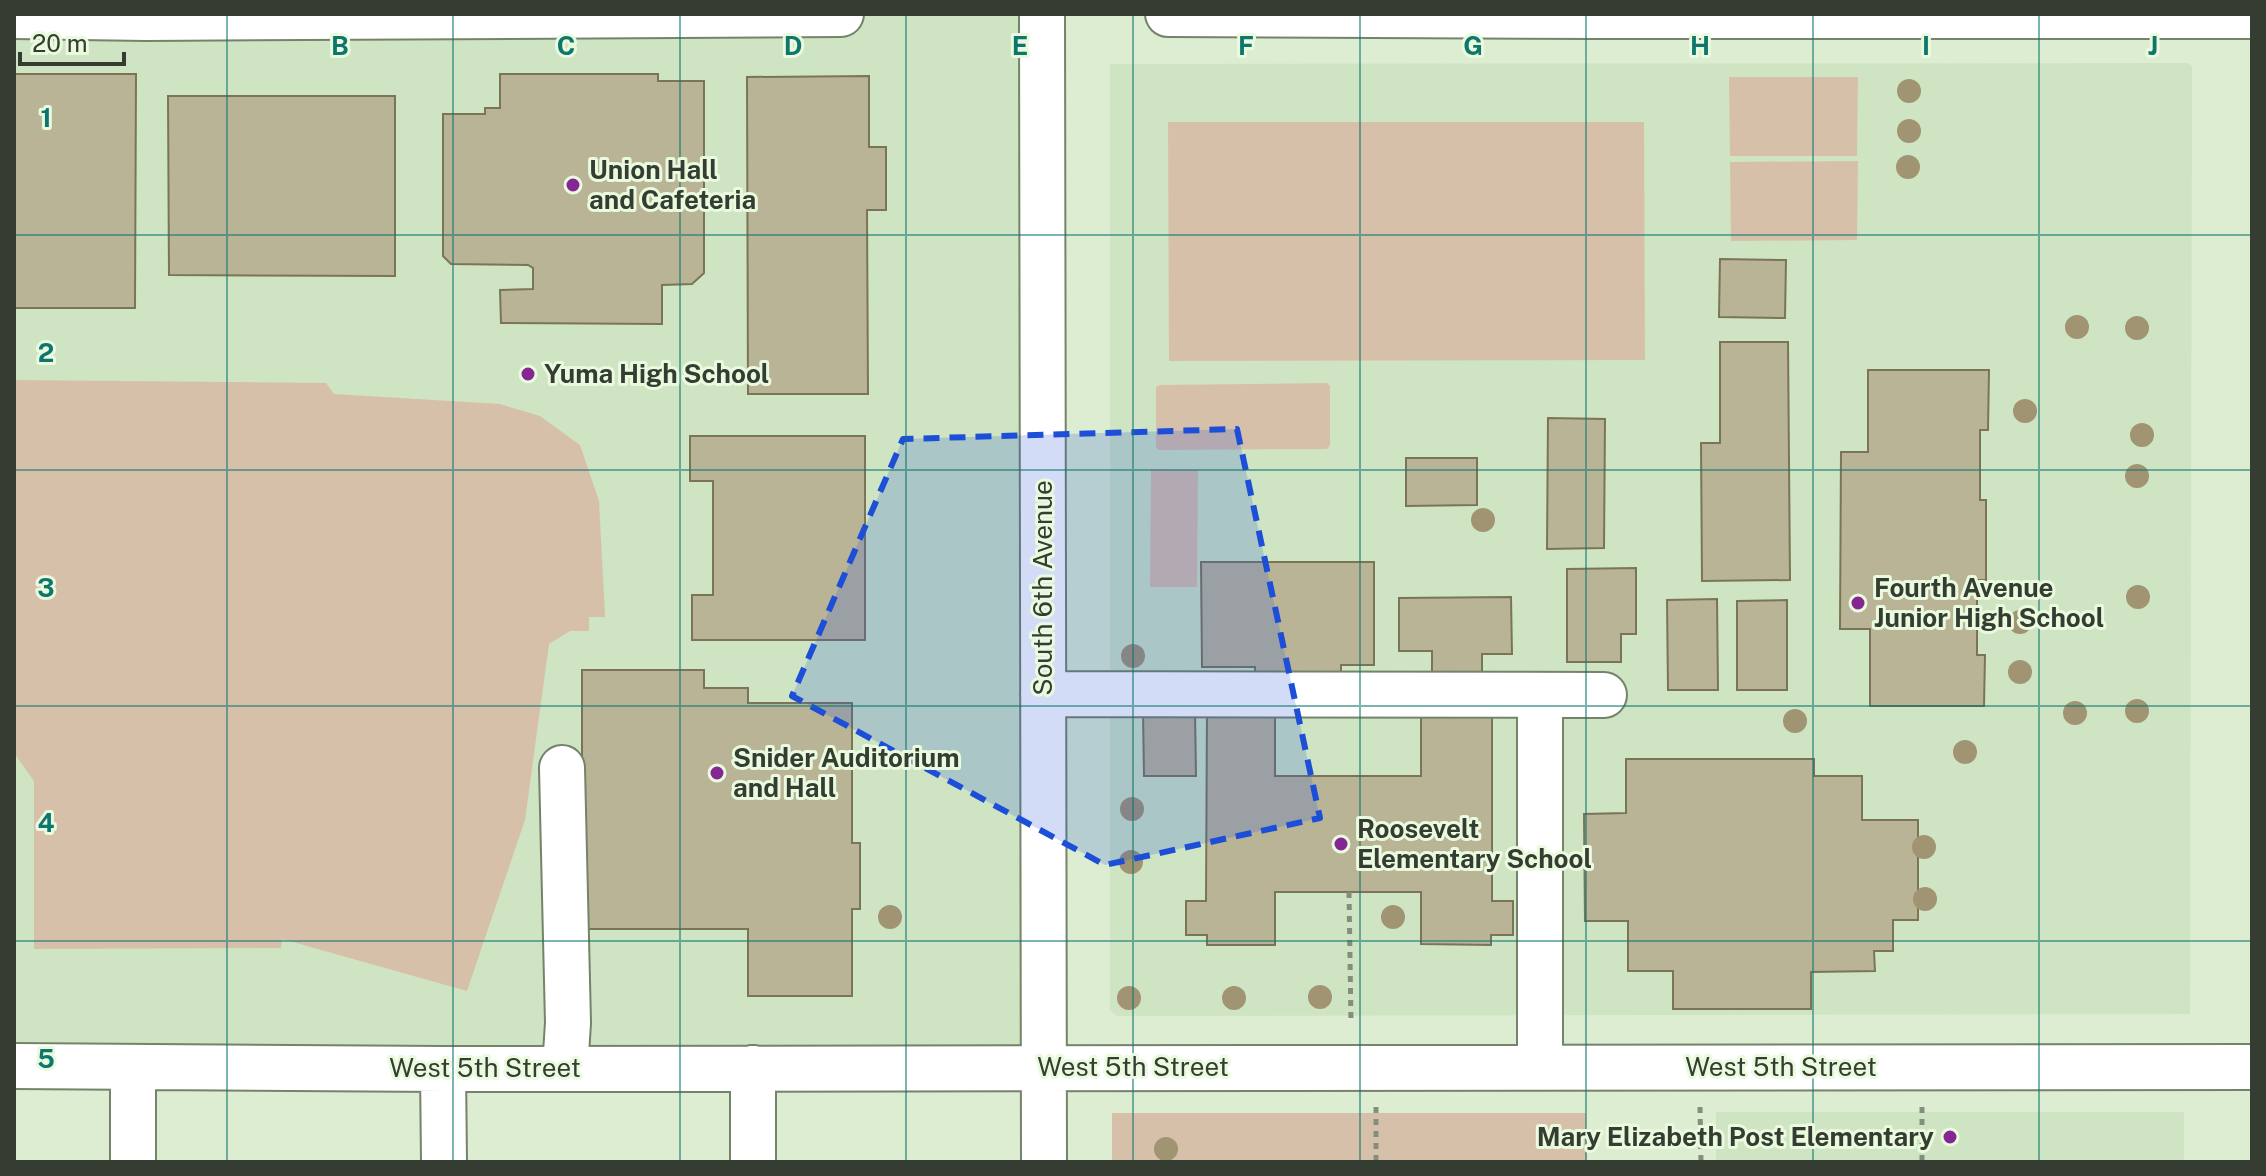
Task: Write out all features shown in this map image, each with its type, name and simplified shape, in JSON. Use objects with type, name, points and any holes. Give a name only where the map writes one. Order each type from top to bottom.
[{"type":"street","points":[[14,16],[841,14]]},
{"type":"street","name":"South 6th Avenue","points":[[1042,14],[1044,1162]]},
{"type":"street","points":[[1168,14],[2252,16]]},
{"type":"street","points":[[1043,694],[1604,695]]},
{"type":"street","points":[[1540,718],[1540,1067]]},
{"type":"street","points":[[562,768],[568,1023],[565,1069]]},
{"type":"street","name":"West 5th Street","points":[[14,1066],[443,1069],[2252,1067]]},
{"type":"street","points":[[133,1067],[133,1162]]},
{"type":"street","points":[[753,1068],[753,1162]]},
{"type":"street","points":[[443,1069],[444,1162]]},
{"type":"path","points":[[1349,892],[1351,1023]]},
{"type":"path","points":[[1376,1106],[1376,1162]]},
{"type":"path","points":[[1700,1106],[1701,1162]]},
{"type":"path","points":[[1922,1107],[1922,1162]]},
{"type":"highlighted area","points":[[1237,429],[1320,818],[1105,865],[792,696],[903,439]]},
{"type":"shaded area","name":"Yuma High School","points":[[1042,14],[1044,1067],[14,1068],[14,16]]},
{"type":"shaded area","name":"Fourth Avenue Junior High School","points":[[2187,63],[2192,66],[2190,1014],[1117,1016],[1110,1010],[1110,64]]},
{"type":"shaded area","points":[[1729,77],[1858,77],[1857,156],[1730,156]]},
{"type":"shaded area","points":[[1168,122],[1644,122],[1645,360],[1169,361]]},
{"type":"shaded area","points":[[1858,161],[1857,240],[1731,241],[1730,162]]},
{"type":"shaded area","points":[[14,380],[326,383],[334,394],[500,404],[540,416],[580,445],[599,501],[605,617],[589,617],[589,631],[570,631],[549,644],[525,820],[467,991],[282,939],[281,948],[34,949],[34,781],[14,753]]},
{"type":"shaded area","points":[[1327,383],[1330,386],[1330,445],[1327,449],[1158,450],[1156,447],[1156,387],[1160,385]]},
{"type":"shaded area","points":[[1151,469],[1198,470],[1197,587],[1150,587]]},
{"type":"shaded area","name":"Mary Elizabeth Post Elementary","points":[[1716,1112],[2184,1112],[2184,1162],[1716,1162]]},
{"type":"shaded area","points":[[1112,1113],[1586,1113],[1587,1162],[1112,1162]]},
{"type":"building","points":[[14,74],[136,74],[135,308],[14,308]]},
{"type":"building","name":"Union Hall and Cafeteria","points":[[500,74],[658,74],[658,81],[704,81],[704,273],[692,284],[662,285],[662,324],[501,323],[500,290],[533,289],[533,268],[528,265],[451,264],[443,256],[443,114],[485,114],[485,108],[500,108]]},
{"type":"building","points":[[869,76],[869,147],[886,147],[886,210],[867,210],[868,394],[748,394],[747,77]]},
{"type":"building","points":[[168,96],[395,96],[395,276],[169,275]]},
{"type":"building","points":[[1720,259],[1786,260],[1785,318],[1719,317]]},
{"type":"building","points":[[1720,342],[1788,342],[1790,580],[1702,581],[1701,443],[1720,443]]},
{"type":"building","points":[[1868,370],[1989,370],[1988,430],[1980,430],[1980,500],[1986,500],[1986,580],[1977,580],[1977,655],[1985,655],[1984,706],[1870,706],[1870,629],[1840,629],[1841,452],[1868,452]]},
{"type":"building","points":[[1548,418],[1605,419],[1604,548],[1547,549]]},
{"type":"building","points":[[690,436],[865,436],[865,640],[692,640],[692,595],[713,595],[713,481],[690,481]]},
{"type":"building","points":[[1406,458],[1477,458],[1477,505],[1406,506]]},
{"type":"building","points":[[1201,562],[1374,562],[1374,665],[1341,665],[1341,680],[1255,680],[1255,667],[1202,667]]},
{"type":"building","points":[[1636,568],[1636,634],[1621,634],[1621,662],[1567,662],[1567,569]]},
{"type":"building","points":[[1511,597],[1512,654],[1482,654],[1482,673],[1432,673],[1432,651],[1399,651],[1399,598]]},
{"type":"building","points":[[1717,599],[1718,690],[1668,690],[1667,600]]},
{"type":"building","points":[[1787,600],[1787,690],[1737,690],[1737,601]]},
{"type":"building","name":"Snider Auditorium and Hall","points":[[582,670],[704,670],[704,688],[748,688],[748,703],[852,703],[852,843],[860,843],[860,909],[852,909],[852,996],[748,996],[748,929],[582,929]]},
{"type":"building","points":[[1421,708],[1492,708],[1492,901],[1513,901],[1513,935],[1491,935],[1491,945],[1421,944],[1421,892],[1275,892],[1275,945],[1207,945],[1207,935],[1186,935],[1186,901],[1206,901],[1207,710],[1275,710],[1275,776],[1421,776]]},
{"type":"building","points":[[1195,711],[1196,776],[1144,776],[1143,712]]},
{"type":"building","points":[[1626,759],[1814,759],[1814,776],[1862,776],[1862,820],[1918,820],[1918,920],[1893,920],[1893,951],[1874,951],[1875,971],[1811,972],[1811,1009],[1673,1009],[1673,971],[1628,971],[1628,921],[1585,921],[1584,814],[1626,813]]},
{"type":"place","name":"Union Hall and Cafeteria","points":[[573,185]]},
{"type":"place","name":"Yuma High School","points":[[528,374]]},
{"type":"place","name":"Fourth Avenue Junior High School","points":[[1858,603]]},
{"type":"place","name":"Snider Auditorium and Hall","points":[[717,773]]},
{"type":"place","name":"Roosevelt Elementary School","points":[[1341,844]]},
{"type":"place","name":"Mary Elizabeth Post Elementary","points":[[1950,1137]]}]
